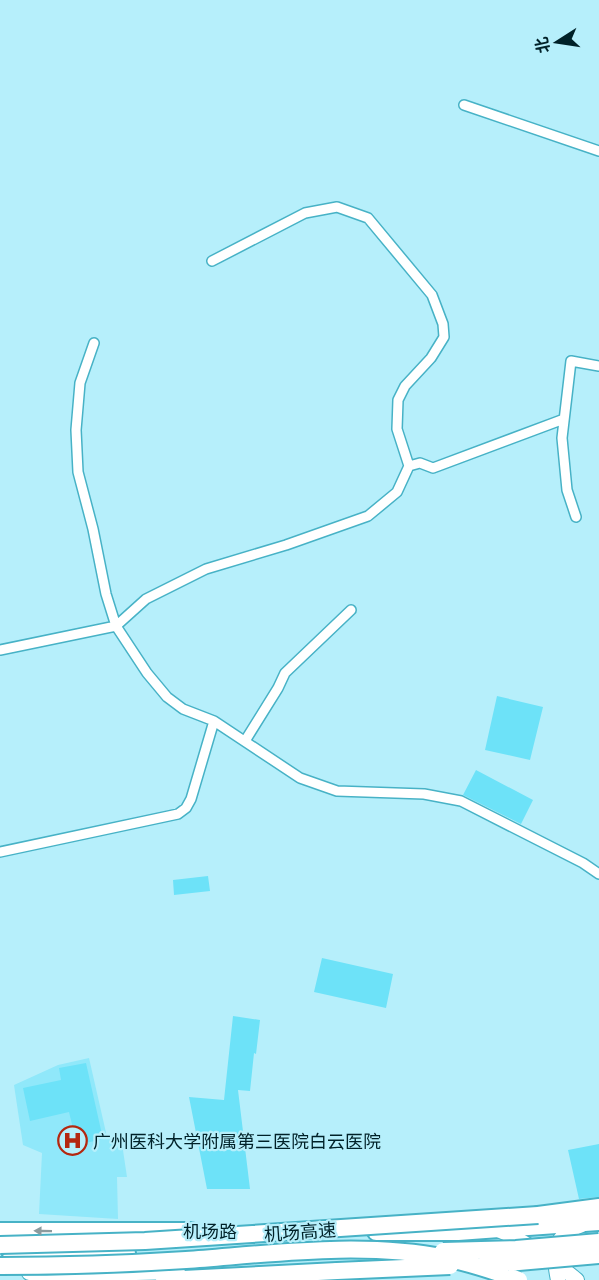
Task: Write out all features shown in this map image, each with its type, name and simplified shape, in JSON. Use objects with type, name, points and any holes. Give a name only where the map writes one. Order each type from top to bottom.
[{"type":"highway","name":"机场高速","points":[[0,1245],[145,1241],[599,1209]]},
{"type":"highway","name":"机场路","points":[[0,1231],[458,1232],[593,1222]]},
{"type":"highway","points":[[458,1232],[477,1238],[481,1242],[481,1249],[480,1254],[458,1264]]},
{"type":"highway","points":[[0,1262],[61,1254],[286,1250],[474,1251],[599,1242]]},
{"type":"highway","name":"机场高速","points":[[0,1266],[137,1263],[290,1253],[362,1251],[443,1258],[492,1270],[519,1280]]},
{"type":"highway","points":[[164,1280],[488,1265],[599,1257]]},
{"type":"main road","points":[[558,1280],[555,1249],[565,1233],[593,1222]]},
{"type":"main road","points":[[498,1230],[520,1239],[555,1262],[576,1280]]},
{"type":"main road","points":[[0,1271],[103,1274],[555,1262],[599,1257]]},
{"type":"main road","points":[[458,1264],[502,1272],[525,1280]]},
{"type":"street","points":[[464,105],[599,151]]},
{"type":"street","points":[[0,650],[117,626],[146,599],[206,569],[286,545],[368,516],[397,492],[409,466],[397,429],[398,400],[405,386],[431,358],[444,336],[443,324],[432,295],[368,218],[337,207],[305,213],[212,261]]},
{"type":"street","points":[[94,343],[80,383],[76,430],[78,472],[93,529],[106,594],[117,626],[147,673],[167,697],[183,709],[214,721],[300,778],[337,791],[424,794],[461,801],[583,863],[599,874]]},
{"type":"street","points":[[576,517],[567,490],[562,438],[571,361],[599,366]]},
{"type":"street","points":[[409,466],[420,463],[433,468],[564,419]]},
{"type":"street","points":[[245,741],[285,674],[351,610]]},
{"type":"street","points":[[0,852],[178,814],[186,808],[191,799],[214,721]]},
{"type":"shaded area","name":"广州医科大学附属第三医院白云医院","points":[[89,1058],[107,1137],[121,1137],[127,1177],[117,1177],[118,1219],[39,1214],[42,1153],[23,1145],[14,1085],[58,1065]]},
{"type":"building","points":[[497,696],[543,707],[530,760],[485,750]]},
{"type":"building","points":[[476,770],[533,800],[521,824],[463,795]]},
{"type":"building","points":[[208,876],[210,891],[174,895],[173,880]]},
{"type":"building","points":[[322,958],[393,974],[386,1008],[314,992]]},
{"type":"building","points":[[233,1016],[260,1020],[250,1091],[238,1090],[250,1189],[207,1189],[189,1097],[224,1100]]},
{"type":"building","points":[[86,1063],[103,1139],[77,1145],[69,1112],[30,1121],[23,1088],[61,1080],[59,1068]]},
{"type":"building","points":[[599,1144],[599,1197],[579,1199],[568,1150]]},
{"type":"place","name":"广州医科大学附属第三医院白云医院","points":[[72,1141]]}]
